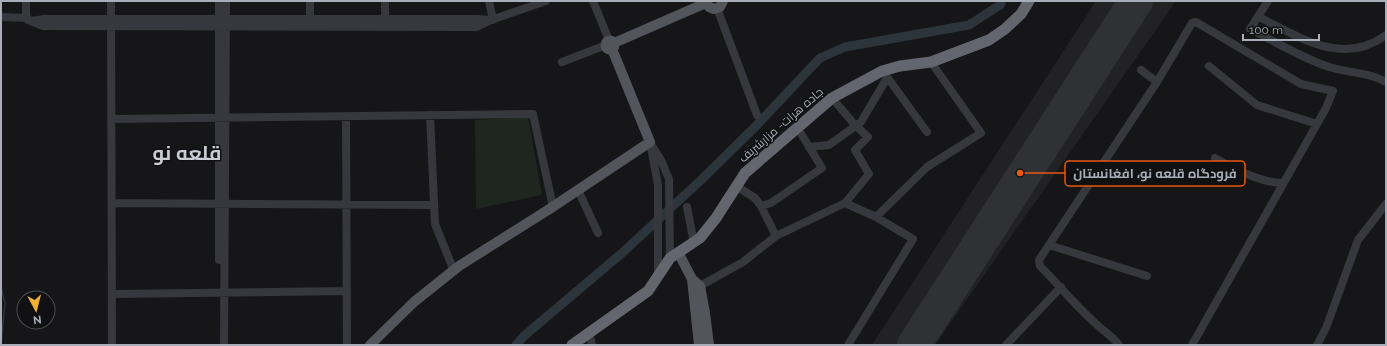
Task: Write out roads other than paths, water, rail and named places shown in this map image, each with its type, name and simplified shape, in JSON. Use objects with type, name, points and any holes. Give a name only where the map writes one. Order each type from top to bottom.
[{"type":"highway","name":"جاده هرات- مزارشریف","points":[[572,345],[648,291],[658,276],[675,256],[694,243],[716,218],[745,173],[796,127],[832,98],[900,66],[931,62],[989,40],[1016,19],[1029,1]]},
{"type":"main road","points":[[370,345],[414,302],[454,271],[650,142],[610,44],[706,2],[712,8],[720,5]]},
{"type":"main road","points":[[675,256],[696,283],[706,313],[708,345]]},
{"type":"main road","points":[[696,283],[699,345]]},
{"type":"street","points":[[26,1],[28,19]]},
{"type":"street","points":[[111,1],[113,119],[112,345]]},
{"type":"street","points":[[219,1],[222,22],[221,293],[219,345]]},
{"type":"street","points":[[222,22],[226,1]]},
{"type":"street","points":[[310,1],[310,22]]},
{"type":"street","points":[[385,1],[385,23]]},
{"type":"street","points":[[489,1],[492,20]]},
{"type":"street","points":[[1,17],[112,22],[428,23],[492,20],[546,1]]},
{"type":"street","points":[[562,62],[610,44],[593,1]]},
{"type":"street","points":[[1268,1],[1259,17],[1250,28],[1290,50],[1329,67],[1377,77],[1386,82]]},
{"type":"street","points":[[720,5],[757,115]]},
{"type":"street","points":[[1259,17],[1311,43],[1327,48],[1351,49],[1369,46],[1386,35]]},
{"type":"street","points":[[1119,345],[1114,338],[1095,323],[1061,287],[1039,263],[1039,260],[1158,82],[1192,23],[1196,22],[1301,84],[1333,91],[1326,108],[1192,345]]},
{"type":"street","points":[[876,217],[927,167],[981,133],[931,62]]},
{"type":"street","points":[[1209,66],[1257,105],[1316,124]]},
{"type":"street","points":[[1141,70],[1158,82]]},
{"type":"street","points":[[809,147],[829,145],[865,118],[885,74],[927,132]]},
{"type":"street","points":[[696,283],[743,262],[776,236],[845,203],[869,174],[855,150],[868,137],[855,125],[832,98]]},
{"type":"street","points":[[113,119],[533,114],[553,207]]},
{"type":"street","points":[[430,115],[435,224],[454,271]]},
{"type":"street","points":[[346,116],[347,345]]},
{"type":"street","points":[[761,206],[771,203],[821,170],[822,166],[796,127]]},
{"type":"street","points":[[650,142],[661,160],[669,179],[669,241],[675,256]]},
{"type":"street","points":[[650,142],[658,185],[658,276]]},
{"type":"street","points":[[1215,158],[1233,169],[1273,183],[1283,183]]},
{"type":"street","points":[[736,186],[755,198],[761,206],[776,236]]},
{"type":"street","points":[[578,190],[598,233]]},
{"type":"street","points":[[112,203],[347,203],[434,205]]},
{"type":"street","points":[[845,203],[876,217],[911,237],[912,241],[848,345]]},
{"type":"street","points":[[1318,345],[1326,328],[1358,240],[1386,204]]},
{"type":"street","points":[[687,208],[694,243]]},
{"type":"street","points":[[1049,245],[1147,276]]},
{"type":"street","points":[[1006,345],[1061,287]]},
{"type":"street","points":[[112,294],[346,291]]},
{"type":"street","points":[[221,293],[224,345]]},
{"type":"street","points":[[589,333],[592,345]]},
{"type":"waterway","points":[[516,345],[524,336],[622,253],[700,181],[755,127],[820,58],[845,47],[969,25],[1000,5],[1002,1]]},
{"type":"waterway","points":[[1,287],[5,303],[1,345]]},
{"type":"place","name":"فرودگاه قلعه نو، افغانستان","points":[[1020,173]]},
{"type":"district","name":"قلعه نو","points":[[187,153]]}]
